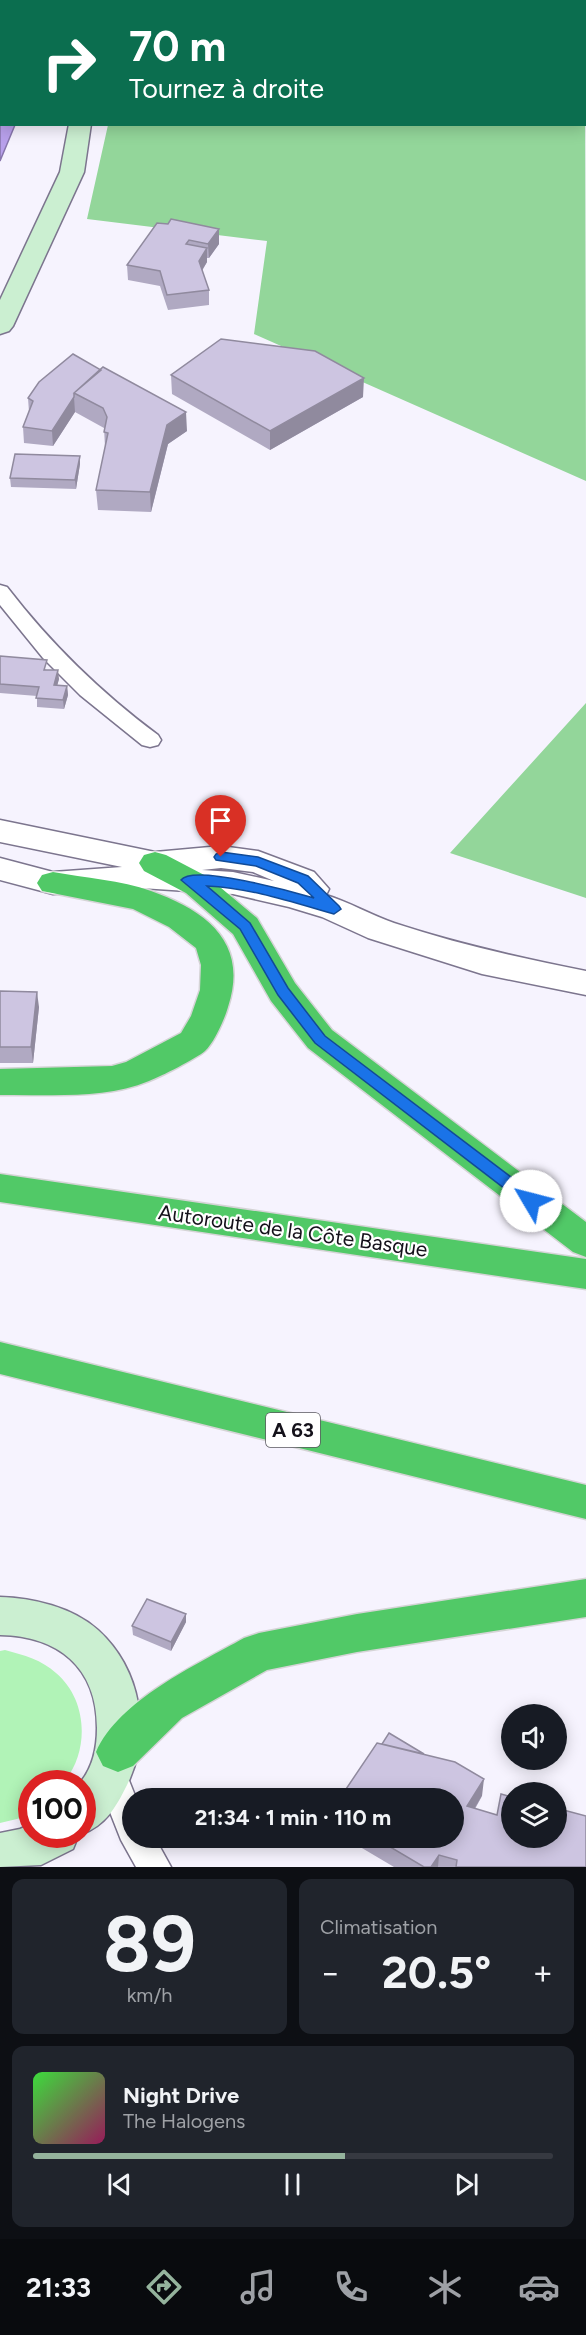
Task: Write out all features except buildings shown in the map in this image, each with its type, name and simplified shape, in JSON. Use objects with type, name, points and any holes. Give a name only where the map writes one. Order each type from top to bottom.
[{"type":"highway","points":[[155,863],[197,885],[245,926],[283,992],[320,1039],[586,1242]]},
{"type":"highway","points":[[0,1082],[112,1079],[137,1072],[193,1042],[208,1017],[217,990],[218,965],[210,942],[181,919],[141,899],[53,883]]},
{"type":"highway","name":"Autoroute de la Côte Basque","points":[[0,1188],[586,1274]]},
{"type":"highway","name":"A 63","points":[[0,1358],[586,1502]]},
{"type":"highway","points":[[114,1763],[167,1704],[259,1652],[357,1633],[586,1598]]},
{"type":"main road","points":[[0,326],[72,172],[80,126]]},
{"type":"main road","points":[[0,1616],[22,1616],[59,1627],[88,1649],[111,1678],[120,1714],[114,1763],[96,1797]]},
{"type":"main road","points":[[0,1855],[29,1848]]},
{"type":"street","points":[[0,831],[155,863],[221,857],[258,862],[303,880],[334,909]]},
{"type":"street","points":[[0,870],[53,883],[141,877],[233,883],[292,896],[334,909],[380,930],[482,962],[586,983]]},
{"type":"lane","points":[[0,591],[58,664],[109,710],[150,740]]},
{"type":"lane","points":[[114,1763],[122,1792]]},
{"type":"lane","points":[[143,1848],[155,1867]]},
{"type":"green space","points":[[108,126],[585,126],[586,481],[254,334],[267,241],[87,219]]},
{"type":"green space","points":[[586,703],[586,898],[450,853]]},
{"type":"green space","points":[[5,1650],[26,1656],[51,1668],[67,1684],[74,1697],[82,1726],[78,1757],[72,1770],[18,1770],[18,1819],[0,1823],[0,1651]]},
{"type":"shaded area","points":[[0,126],[15,126],[0,161]]},
{"type":"route","points":[[221,857],[258,862],[303,880],[334,909],[292,896],[233,883],[187,880],[197,885],[245,926],[283,992],[320,1039],[531,1201]]}]
